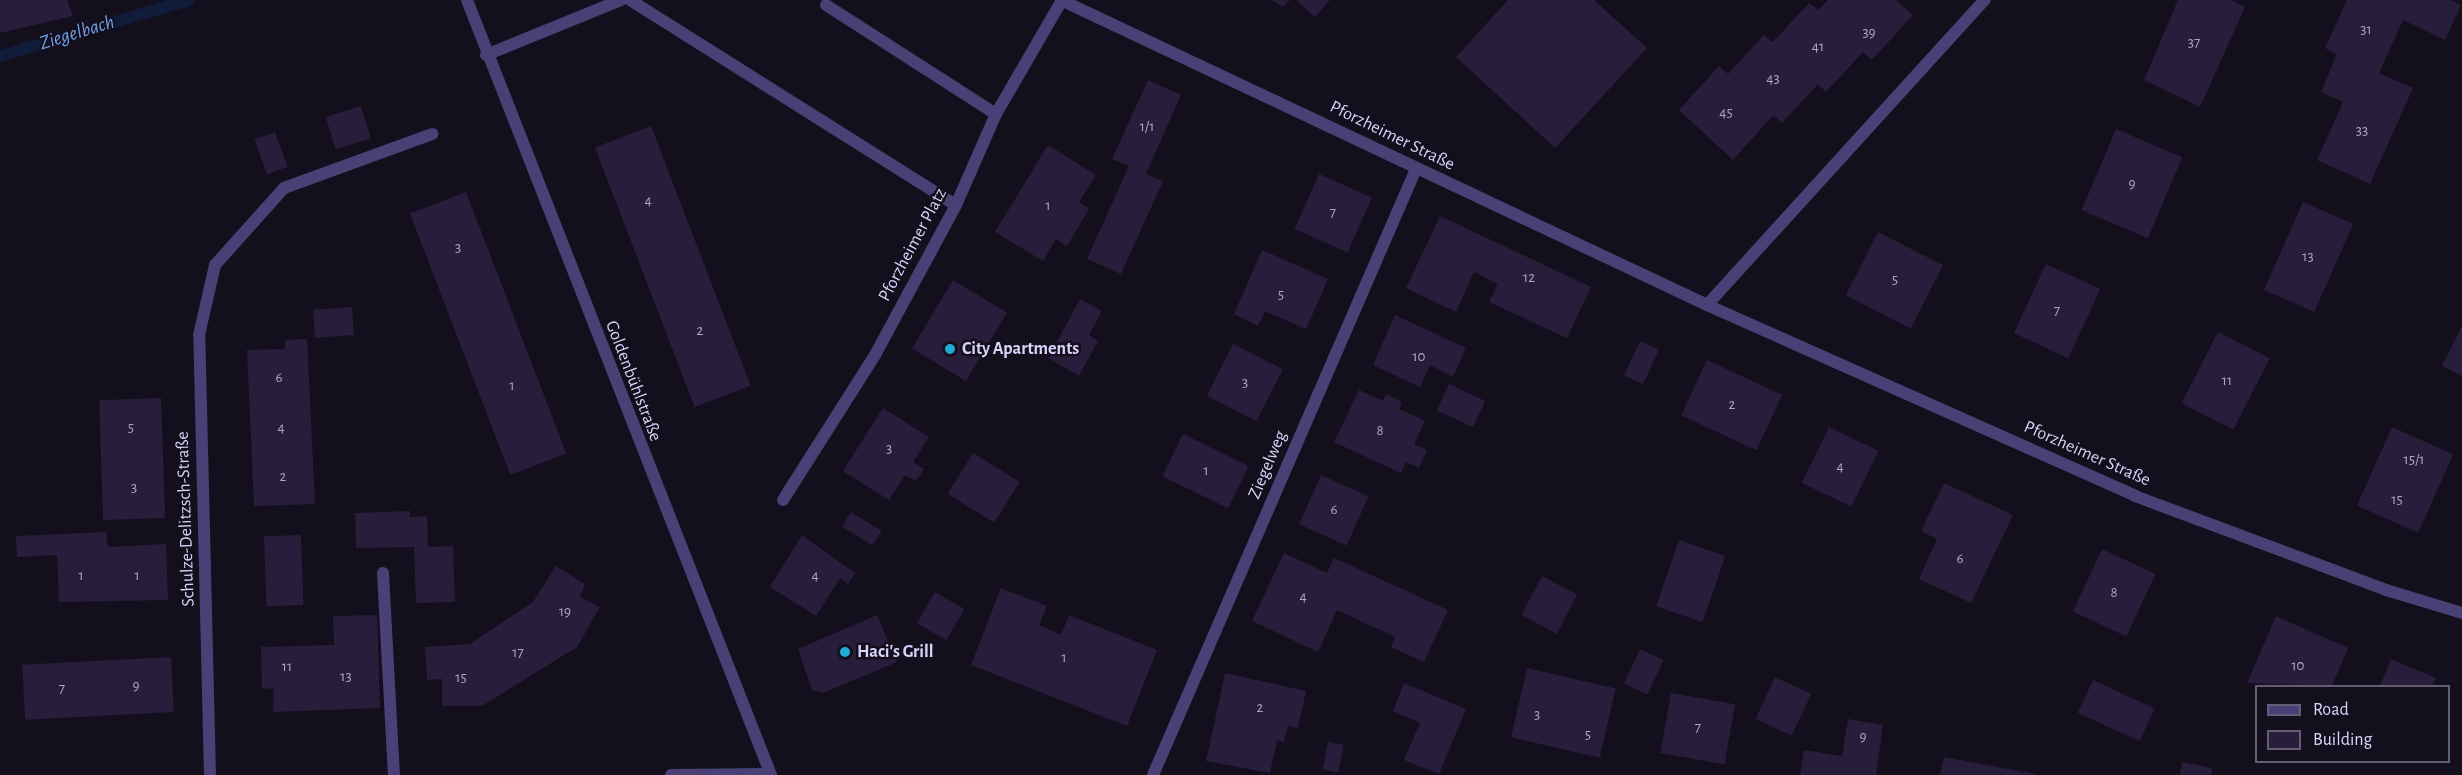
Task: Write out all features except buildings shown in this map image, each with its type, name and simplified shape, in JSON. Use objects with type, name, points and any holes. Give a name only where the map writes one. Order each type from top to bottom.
[{"type":"street","name":"Goldenbühlstraße","points":[[467,0],[486,55],[774,775]]},
{"type":"street","points":[[486,55],[621,0]]},
{"type":"street","points":[[630,0],[956,205]]},
{"type":"street","name":"Pforzheimer Platz","points":[[783,501],[875,355],[956,205],[996,114],[1062,0]]},
{"type":"street","name":"Pforzheimer Straße","points":[[1062,0],[1707,305],[2134,496],[2386,590],[2462,613]]},
{"type":"street","points":[[1707,305],[1985,0]]},
{"type":"street","points":[[826,5],[996,114]]},
{"type":"street","name":"Schulze-Delitzsch-Straße","points":[[210,775],[199,335],[215,265],[284,188],[432,134]]},
{"type":"street","name":"Ziegelweg","points":[[1154,775],[1416,169]]},
{"type":"street","points":[[383,573],[394,775]]},
{"type":"street","points":[[671,775],[774,775]]},
{"type":"waterway","name":"Ziegelbach","points":[[0,56],[189,0]]},
{"type":"place","name":"City Apartments","points":[[950,349]]},
{"type":"place","name":"Haci's Grill","points":[[845,652]]}]
